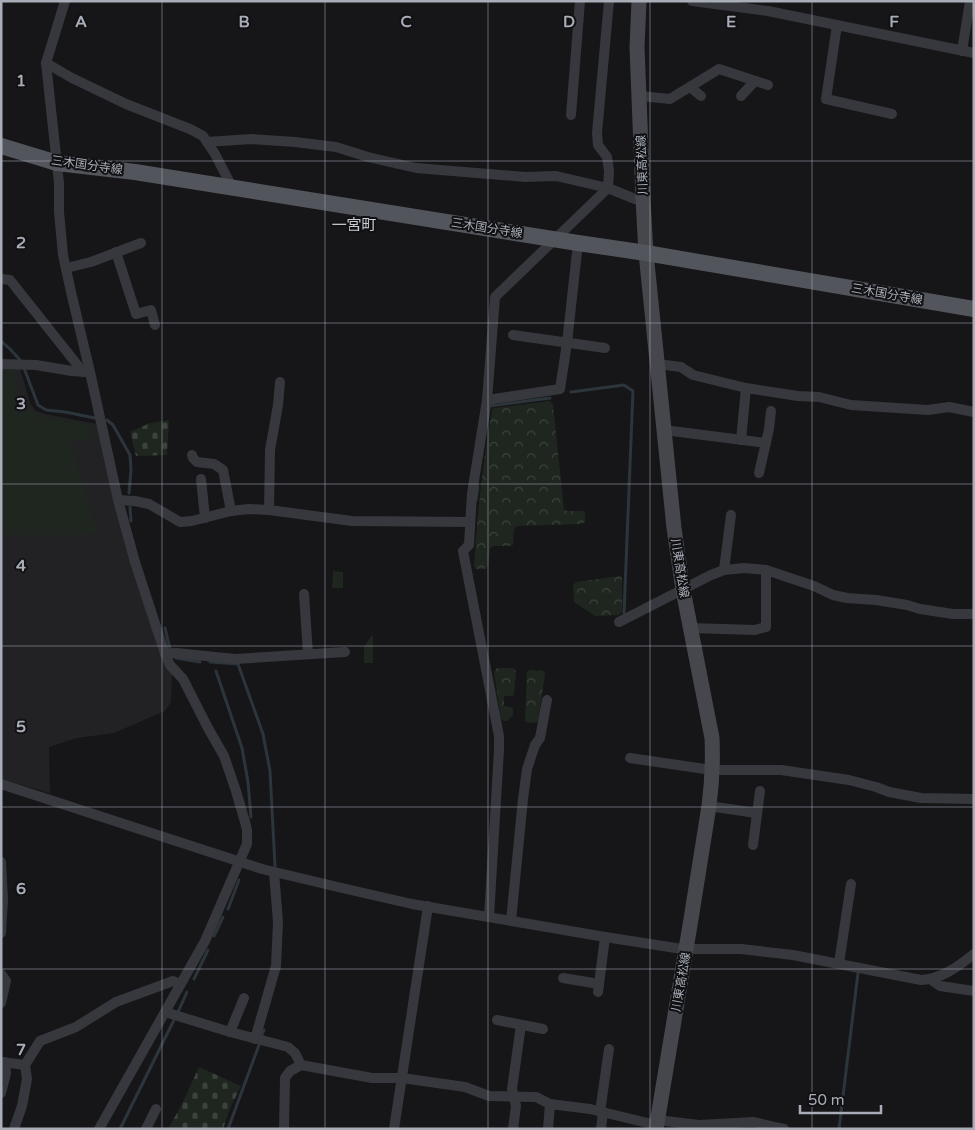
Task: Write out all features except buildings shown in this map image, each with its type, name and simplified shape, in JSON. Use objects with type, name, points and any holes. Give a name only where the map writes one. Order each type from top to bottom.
[{"type":"main road","name":"川東高松線","points":[[639,1],[637,47],[646,252],[674,528],[683,590],[712,738],[713,757],[709,806],[656,1125]]},
{"type":"main road","name":"三木国分寺線","points":[[1,146],[57,163],[135,172],[578,243],[646,252],[974,309]]},
{"type":"street","points":[[65,1],[46,62],[59,183],[59,212],[63,255],[87,372],[135,562],[165,654],[170,665],[182,679],[224,756],[247,830],[247,844],[205,941],[99,1129]]},
{"type":"street","points":[[571,115],[580,1]]},
{"type":"street","points":[[489,917],[499,736],[463,552],[469,545],[472,493],[487,400],[495,297],[608,188],[609,171],[606,156],[598,145],[597,133],[609,1]]},
{"type":"street","points":[[692,1],[768,6],[838,25],[974,53]]},
{"type":"street","points":[[962,51],[970,1]]},
{"type":"street","points":[[838,25],[826,99],[892,114]]},
{"type":"street","points":[[46,62],[72,78],[126,104],[203,136],[215,154],[232,187]]},
{"type":"street","points":[[640,96],[670,99],[719,69],[768,85]]},
{"type":"street","points":[[741,96],[755,81]]},
{"type":"street","points":[[690,87],[701,96]]},
{"type":"street","points":[[207,142],[251,139],[295,142],[336,148],[416,168],[525,177],[556,176],[608,188],[635,199],[643,199]]},
{"type":"street","points":[[66,268],[91,262],[141,243]]},
{"type":"street","points":[[487,400],[560,389],[578,243]]},
{"type":"street","points":[[116,252],[136,314],[151,310],[155,325]]},
{"type":"street","points":[[1,279],[10,280],[87,372]]},
{"type":"street","points":[[513,335],[605,348]]},
{"type":"street","points":[[1,364],[36,365],[87,372]]},
{"type":"street","points":[[657,364],[681,367],[693,375],[746,388],[798,396],[819,397],[851,405],[928,410],[949,407],[974,412]]},
{"type":"street","points":[[269,510],[270,450],[280,382]]},
{"type":"street","points":[[741,440],[746,388]]},
{"type":"street","points":[[759,473],[771,412]]},
{"type":"street","points":[[664,430],[766,444]]},
{"type":"street","points":[[192,455],[197,462],[214,464],[222,470],[231,511]]},
{"type":"street","points":[[201,479],[205,518]]},
{"type":"street","points":[[118,500],[135,500],[149,504],[180,522],[192,521],[231,511],[269,510],[352,521],[470,522]]},
{"type":"street","points":[[724,570],[731,515]]},
{"type":"street","points":[[619,622],[711,575],[724,570],[744,568],[766,570],[814,586],[833,595],[847,598],[876,600],[953,614],[974,614]]},
{"type":"street","points":[[690,628],[755,630],[766,627],[766,570]]},
{"type":"street","points":[[304,594],[308,654]]},
{"type":"street","points":[[165,654],[176,653],[235,659],[345,652]]},
{"type":"street","points":[[511,921],[527,769],[535,745],[540,738],[547,700]]},
{"type":"street","points":[[630,758],[712,770],[781,770],[849,780],[889,792],[921,798],[974,799]]},
{"type":"street","points":[[1,784],[262,869],[428,906],[511,921],[686,949],[741,949],[793,955],[920,980],[930,979],[959,966],[974,954]]},
{"type":"street","points":[[753,845],[760,791]]},
{"type":"street","points":[[709,806],[756,813]]},
{"type":"street","points":[[1,862],[3,900],[1,932]]},
{"type":"street","points":[[255,1039],[276,966],[278,922],[274,872]]},
{"type":"street","points":[[839,963],[851,884]]},
{"type":"street","points":[[394,1129],[428,906]]},
{"type":"street","points":[[563,978],[598,988],[605,937]]},
{"type":"street","points":[[1,974],[6,981],[1,1002]]},
{"type":"street","points":[[930,979],[940,986],[974,991]]},
{"type":"street","points":[[14,1129],[22,1106],[27,1079],[25,1065],[40,1041],[76,1027],[116,1002],[173,981],[180,984]]},
{"type":"street","points":[[230,1032],[244,998]]},
{"type":"street","points":[[165,1012],[288,1047],[295,1053],[301,1065]]},
{"type":"street","points":[[497,1020],[543,1029]]},
{"type":"street","points":[[513,1129],[516,1106],[512,1089],[521,1025]]},
{"type":"street","points":[[601,1129],[609,1049]]},
{"type":"street","points":[[1,1093],[6,1073],[3,1062],[25,1065]]},
{"type":"street","points":[[284,1129],[285,1078],[290,1070],[301,1065],[372,1078],[402,1078],[465,1087],[489,1096],[536,1097],[550,1104],[590,1109],[656,1125],[752,1122],[764,1127],[784,1129]]},
{"type":"street","points":[[548,1129],[550,1104]]},
{"type":"street","points":[[146,1129],[156,1109]]},
{"type":"shaded area","points":[[1,368],[20,368],[30,403],[36,411],[97,424],[125,540],[159,653],[172,673],[171,702],[165,711],[114,733],[77,738],[49,747],[50,793],[1,779]]},
{"type":"green space","points":[[1,369],[15,369],[16,413],[31,410],[42,417],[91,426],[91,438],[70,441],[97,532],[89,535],[1,535]]},
{"type":"green space","points":[[550,401],[553,405],[564,509],[567,511],[583,511],[585,513],[585,522],[582,524],[517,526],[514,530],[513,545],[493,546],[490,549],[488,566],[485,569],[476,569],[474,567],[479,508],[492,410],[494,408]]},
{"type":"green space","points":[[169,420],[167,455],[136,456],[130,432],[150,423]]},
{"type":"green space","points":[[333,571],[343,572],[343,588],[332,588]]},
{"type":"green space","points":[[620,576],[622,578],[622,612],[619,615],[595,616],[574,602],[573,586],[576,582]]},
{"type":"green space","points":[[371,636],[373,636],[373,663],[364,663],[364,647]]},
{"type":"green space","points":[[497,668],[513,668],[516,671],[514,694],[513,696],[504,697],[504,706],[513,709],[513,715],[507,721],[501,719],[494,672]]},
{"type":"green space","points":[[530,670],[544,671],[545,674],[538,721],[536,723],[525,721],[527,672]]},
{"type":"green space","points":[[199,1067],[241,1086],[223,1129],[168,1129],[181,1106]]},
{"type":"waterway","points":[[1,341],[21,361]]},
{"type":"waterway","points":[[24,368],[38,405],[46,410],[95,418]]},
{"type":"waterway","points":[[571,392],[624,385],[633,391],[624,613]]},
{"type":"waterway","points":[[490,406],[550,398]]},
{"type":"waterway","points":[[107,420],[113,425],[130,455],[129,493]]},
{"type":"waterway","points":[[476,500],[478,487]]},
{"type":"waterway","points":[[130,507],[131,521]]},
{"type":"waterway","points":[[165,628],[170,649]]},
{"type":"waterway","points":[[176,658],[200,662]]},
{"type":"waterway","points":[[210,662],[238,664],[263,734],[270,771],[275,866]]},
{"type":"waterway","points":[[216,671],[242,748],[248,782],[251,817]]},
{"type":"waterway","points":[[228,909],[239,880]]},
{"type":"waterway","points":[[214,936],[223,917]]},
{"type":"waterway","points":[[194,979],[208,950]]},
{"type":"waterway","points":[[839,1129],[858,973]]},
{"type":"waterway","points":[[178,1012],[187,992]]},
{"type":"waterway","points":[[120,1129],[174,1020]]},
{"type":"waterway","points":[[261,1037],[264,1030]]},
{"type":"waterway","points":[[228,1129],[259,1045]]},
{"type":"district","name":"一宮町","points":[[354,225]]}]
